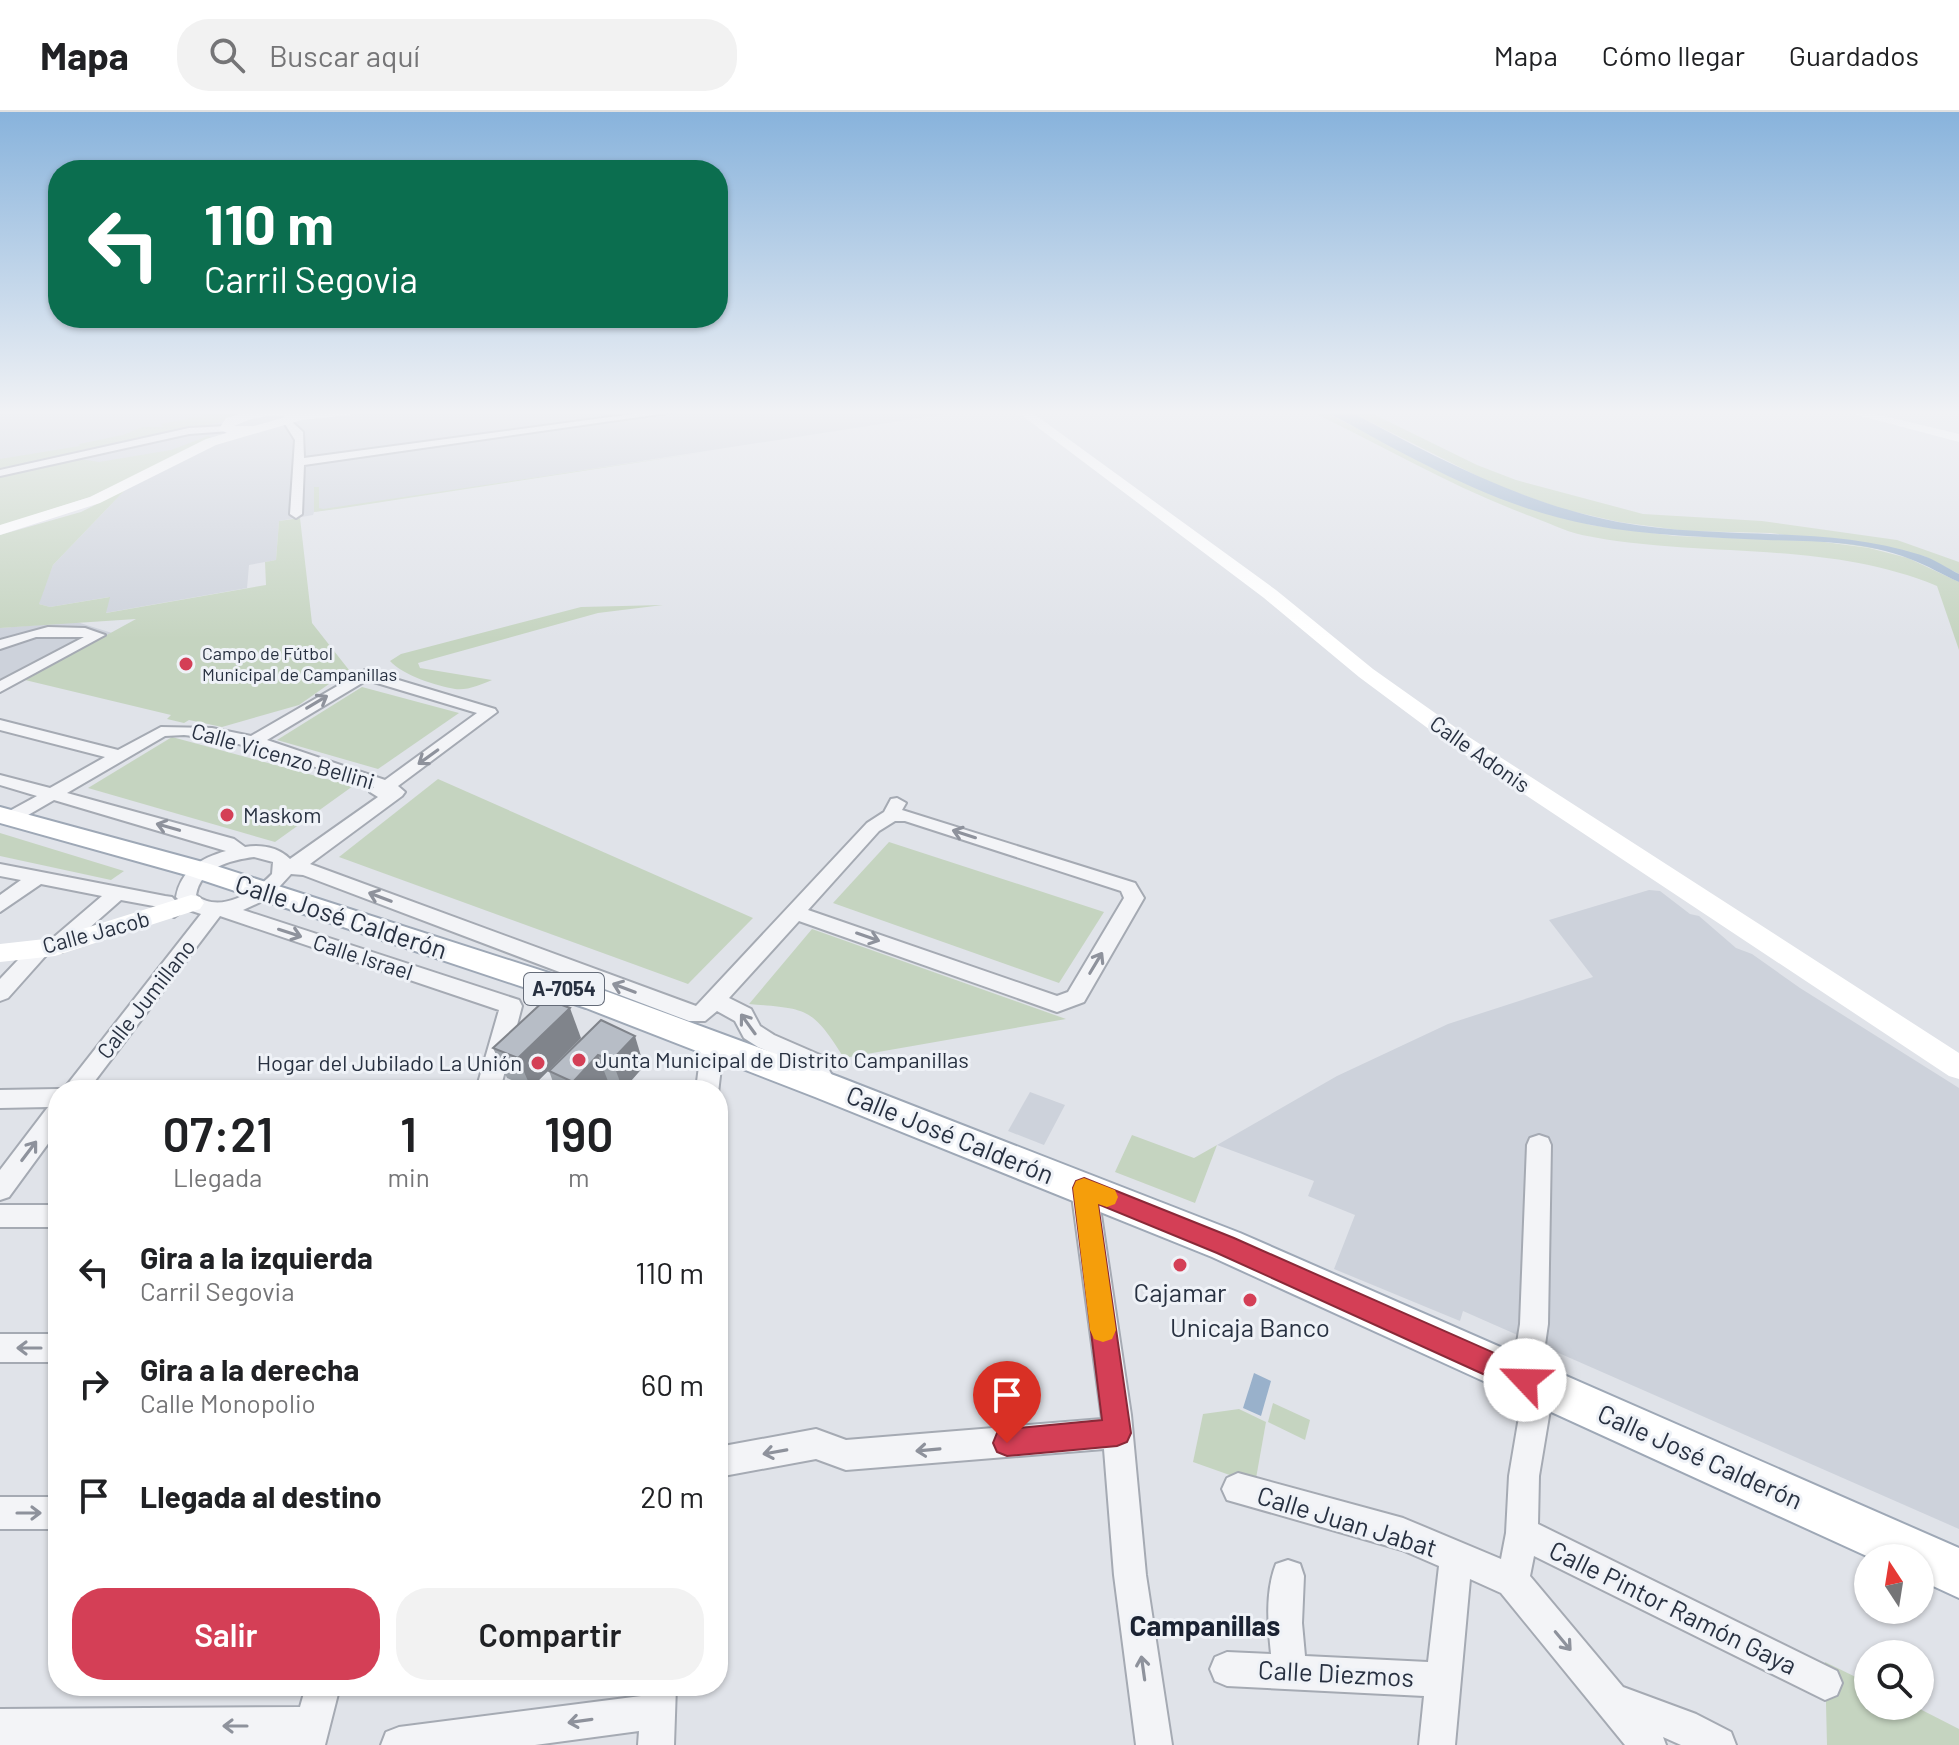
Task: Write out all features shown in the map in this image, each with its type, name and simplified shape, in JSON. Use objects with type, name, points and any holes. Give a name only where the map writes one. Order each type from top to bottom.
[{"type":"main road","points":[[0,530],[95,500],[121,487]]},
{"type":"main road","name":"Calle Adonis","points":[[1125,487],[1270,594],[1366,673],[1461,742],[1959,1068]]},
{"type":"main road","name":"Calle José Calderón","points":[[5,817],[200,870],[276,873],[597,1000],[697,1030],[827,1087],[1226,1245],[1959,1573]]},
{"type":"main road","name":"Calle Jacob","points":[[0,953],[48,948],[193,907]]},
{"type":"street","points":[[296,514],[298,487]]},
{"type":"street","points":[[0,645],[36,632],[67,628],[98,635],[0,687]]},
{"type":"street","points":[[251,743],[365,675],[489,712],[387,786],[396,792],[306,859],[276,873],[241,903],[193,907],[186,897],[186,888],[200,870],[241,853],[266,852],[276,873]]},
{"type":"street","points":[[0,725],[118,755]]},
{"type":"street","name":"Calle Vicenzo Bellini","points":[[5,817],[161,732],[179,728],[251,743],[387,786]]},
{"type":"street","name":"Calle José Calderón","points":[[0,780],[228,843],[241,853]]},
{"type":"street","points":[[706,1080],[697,1030],[715,1000],[794,912],[873,827],[894,809],[1128,887],[1134,898],[1076,997],[1057,1004],[794,912]]},
{"type":"street","name":"Calle Israel","points":[[0,870],[193,907],[511,1006],[491,1080]]},
{"type":"street","points":[[0,905],[37,878]]},
{"type":"street","points":[[0,993],[48,948],[116,894]]},
{"type":"street","name":"Calle Jumillano","points":[[81,1080],[193,907]]},
{"type":"street","points":[[715,1000],[743,1015],[752,1032],[766,1041],[812,1061],[827,1087]]},
{"type":"street","points":[[0,1099],[48,1098]]},
{"type":"street","points":[[0,1189],[48,1125]]},
{"type":"street","points":[[1539,1145],[1532,1383],[1522,1533],[1513,1581],[1648,1745]]},
{"type":"street","points":[[1084,1188],[1117,1433],[1130,1575],[1154,1745]]},
{"type":"street","points":[[0,1216],[48,1216]]},
{"type":"street","points":[[0,1348],[48,1348]]},
{"type":"street","points":[[728,1460],[816,1444],[846,1455],[1117,1433]]},
{"type":"street","name":"Calle Juan Jabat","points":[[1238,1489],[1403,1534],[1513,1581]]},
{"type":"street","points":[[0,1513],[48,1513]]},
{"type":"street","name":"Calle Pintor Ramón Gaya","points":[[1522,1533],[1825,1683]]},
{"type":"street","points":[[1437,1745],[1456,1557]]},
{"type":"street","points":[[1288,1576],[1285,1623],[1290,1672]]},
{"type":"street","name":"Calle Diezmos","points":[[1227,1669],[1444,1680]]},
{"type":"street","points":[[0,1727],[310,1735],[320,1696]]},
{"type":"street","points":[[1615,1702],[1683,1727],[1718,1745]]},
{"type":"street","points":[[399,1745],[658,1714]]},
{"type":"shaded area","points":[[0,487],[474,487],[314,512],[313,515],[279,521],[276,560],[249,565],[247,588],[105,613],[109,597],[50,607],[39,604],[53,565],[125,490],[109,488],[0,526]]},
{"type":"shaded area","points":[[77,622],[112,633],[25,680],[11,677],[0,682],[0,628]]},
{"type":"shaded area","points":[[1649,890],[1660,891],[1690,914],[1699,916],[1736,948],[1752,954],[1800,988],[1959,1088],[1959,1529],[1463,1311],[1460,1321],[1334,1269],[1355,1215],[1308,1196],[1314,1181],[1217,1145],[1337,1076],[1448,1024],[1593,977],[1549,920]]},
{"type":"shaded area","points":[[1030,1092],[1065,1105],[1044,1145],[1008,1131]]},
{"type":"green space","points":[[0,487],[110,487],[90,497],[0,526]]},
{"type":"green space","points":[[314,487],[319,487],[319,508],[476,487],[314,512]]},
{"type":"green space","points":[[1462,487],[1498,487],[1590,525],[1675,536],[1817,541],[1869,548],[1908,558],[1959,582],[1959,650],[1937,586],[1894,571],[1806,556],[1626,542],[1575,533]]},
{"type":"green space","points":[[1502,487],[1543,487],[1643,514],[1762,521],[1897,540],[1959,562],[1959,574],[1924,556],[1771,533],[1686,531],[1619,522],[1562,509]]},
{"type":"green space","points":[[125,490],[53,565],[39,604],[50,607],[110,597],[106,613],[266,585],[265,562],[276,560],[279,521],[300,518],[312,623],[349,670],[299,705],[222,727],[167,719],[171,715],[25,680],[136,619],[0,628],[0,535],[81,512]]},
{"type":"green space","points":[[663,605],[598,613],[418,663],[420,668],[492,680],[469,688],[455,689],[430,683],[403,671],[390,661],[401,654],[581,607]]},
{"type":"green space","points":[[362,687],[459,713],[378,769],[277,740]]},
{"type":"green space","points":[[172,737],[353,786],[275,842],[88,788]]},
{"type":"green space","points":[[438,779],[753,918],[688,984],[339,857]]},
{"type":"green space","points":[[0,833],[124,871],[111,880],[0,856]]},
{"type":"green space","points":[[889,842],[1104,912],[1059,983],[833,903]]},
{"type":"green space","points":[[812,929],[1066,1019],[844,1058],[824,1029],[806,1014],[784,1007],[749,1004]]},
{"type":"green space","points":[[1132,1135],[1194,1158],[1217,1145],[1195,1203],[1115,1172]]},
{"type":"green space","points":[[1273,1403],[1310,1420],[1305,1440],[1268,1422]]},
{"type":"green space","points":[[1239,1409],[1266,1422],[1255,1484],[1193,1462],[1203,1414]]},
{"type":"green space","points":[[1825,1662],[1854,1676],[1854,1720],[1934,1720],[1934,1716],[1959,1729],[1959,1745],[1827,1745]]},
{"type":"water","points":[[1474,487],[1504,487],[1582,514],[1656,528],[1808,536],[1884,545],[1931,559],[1959,574],[1959,582],[1910,559],[1857,545],[1613,529],[1555,517]]},
{"type":"water","points":[[1254,1373],[1271,1381],[1261,1416],[1243,1408]]},
{"type":"building","points":[[546,999],[570,1008],[518,1058],[493,1048]]},
{"type":"building","points":[[601,1020],[635,1036],[612,1060],[598,1055],[575,1080],[549,1071]]},
{"type":"slow traffic","points":[[1103,1330],[1084,1188],[1107,1197]]},
{"type":"place","name":"Campo de Fútbol Municipal de Campanillas","points":[[186,664]]},
{"type":"place","name":"Maskom","points":[[227,815]]},
{"type":"place","name":"Junta Municipal de Distrito Campanillas","points":[[579,1060]]},
{"type":"place","name":"Hogar del Jubilado La Unión","points":[[538,1063]]},
{"type":"place","name":"Cajamar","points":[[1180,1265]]},
{"type":"place","name":"Unicaja Banco","points":[[1250,1300]]},
{"type":"district","name":"Campanillas","points":[[1205,1626]]},
{"type":"route","points":[[1007,1443],[1117,1433],[1084,1188],[1226,1245],[1525,1380]]}]
